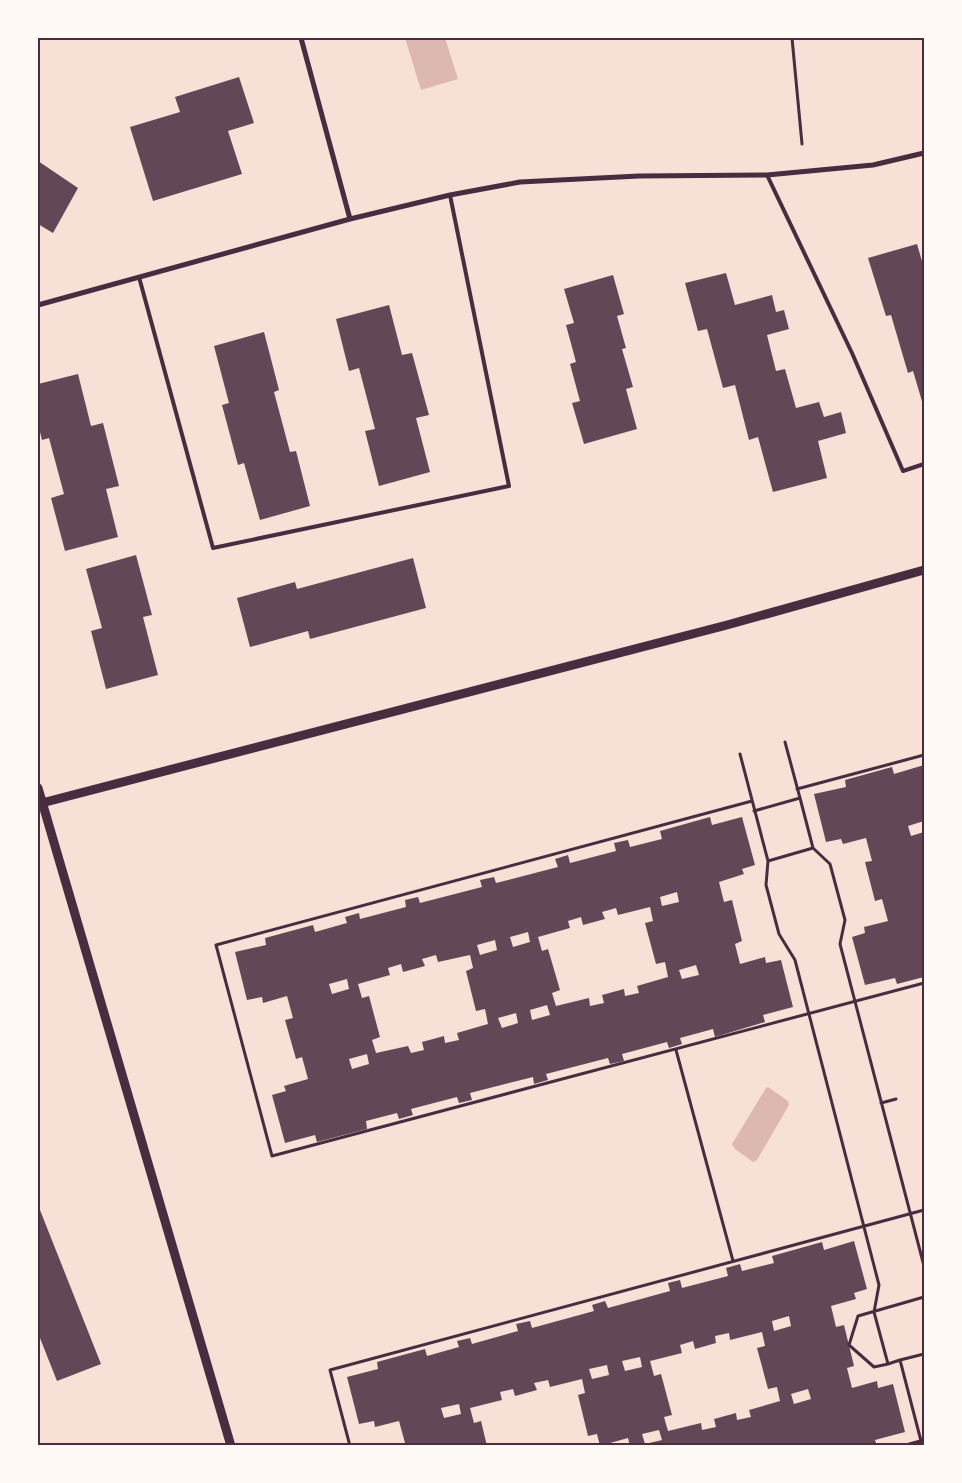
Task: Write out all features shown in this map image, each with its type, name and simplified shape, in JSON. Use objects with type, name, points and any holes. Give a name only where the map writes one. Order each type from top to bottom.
[{"type":"street","points":[[301,38],[350,220]]},
{"type":"street","points":[[38,305],[350,220],[450,195],[520,182],[639,176],[767,174],[873,165],[924,153]]},
{"type":"street","points":[[40,804],[726,625],[924,570]]},
{"type":"street","points":[[38,788],[40,804],[231,1446]]},
{"type":"lane","points":[[767,174],[852,353],[903,471],[924,464]]},
{"type":"lane","points":[[139,277],[213,548],[509,486],[450,195]]},
{"type":"path","points":[[792,38],[802,144]]},
{"type":"path","points":[[785,742],[813,848],[830,864],[845,920],[840,944],[924,1266]]},
{"type":"path","points":[[740,754],[768,861],[766,885],[779,934],[795,960],[879,1285],[874,1312],[888,1364]]},
{"type":"path","points":[[797,789],[924,755]]},
{"type":"path","points":[[754,811],[800,798]]},
{"type":"path","points":[[752,801],[216,945],[272,1156],[924,983]]},
{"type":"path","points":[[768,861],[813,848]]},
{"type":"path","points":[[676,1050],[733,1261]]},
{"type":"path","points":[[882,1103],[896,1099]]},
{"type":"path","points":[[350,1446],[330,1370],[924,1210]]},
{"type":"path","points":[[924,1297],[858,1316],[849,1345],[874,1367],[924,1354]]},
{"type":"path","points":[[900,1360],[923,1440],[920,1446]]},
{"type":"path","points":[[902,1446],[923,1440]]},
{"type":"shaded area","points":[[405,38],[445,38],[458,79],[421,90]]},
{"type":"shaded area","points":[[768,1087],[788,1101],[789,1105],[757,1160],[753,1162],[735,1149],[732,1144]]},
{"type":"building","points":[[239,77],[254,123],[228,131],[242,174],[153,201],[130,127],[180,112],[175,97]]},
{"type":"building","points":[[38,161],[78,188],[53,233],[38,224]]},
{"type":"building","points":[[917,244],[924,268],[924,408],[913,371],[908,373],[891,315],[886,316],[868,258]]},
{"type":"building","points":[[726,273],[735,305],[772,295],[776,312],[784,310],[789,329],[767,335],[776,371],[785,369],[796,408],[819,402],[824,417],[841,412],[846,433],[818,441],[827,478],[773,492],[758,437],[749,440],[735,385],[723,388],[707,329],[698,331],[685,283]]},
{"type":"building","points":[[613,275],[624,314],[617,316],[626,348],[622,349],[633,387],[626,389],[637,429],[584,444],[572,403],[580,401],[570,364],[576,362],[566,325],[574,323],[564,289]]},
{"type":"building","points":[[389,305],[402,355],[412,353],[429,415],[416,418],[430,472],[379,486],[365,431],[375,429],[359,368],[349,371],[336,319]]},
{"type":"building","points":[[264,332],[279,390],[274,392],[290,452],[296,451],[310,506],[260,520],[244,463],[238,465],[222,405],[229,403],[214,346]]},
{"type":"building","points":[[78,374],[91,426],[103,423],[119,486],[106,489],[118,537],[65,551],[51,498],[64,494],[49,438],[42,440],[38,424],[38,384]]},
{"type":"building","points":[[136,555],[152,615],[143,617],[158,675],[106,689],[91,631],[102,628],[86,569]]},
{"type":"building","points":[[413,558],[426,608],[310,639],[308,631],[250,647],[237,598],[295,582],[297,589]]},
{"type":"building","points":[[924,765],[924,821],[908,826],[911,836],[924,832],[924,977],[897,984],[895,978],[865,985],[852,937],[865,933],[864,927],[888,921],[882,899],[875,901],[865,862],[872,861],[866,838],[843,844],[841,839],[826,842],[814,794],[846,787],[845,780],[892,767],[894,774]]},
{"type":"building","points":[[710,817],[712,825],[742,817],[755,865],[742,869],[744,874],[719,882],[724,902],[732,900],[742,941],[735,944],[740,964],[765,957],[766,963],[781,960],[793,1007],[763,1015],[765,1022],[715,1037],[713,1029],[680,1038],[682,1044],[669,1048],[667,1042],[622,1054],[624,1061],[610,1064],[608,1058],[546,1074],[548,1080],[534,1084],[533,1077],[470,1093],[472,1100],[459,1103],[457,1097],[411,1109],[413,1115],[399,1119],[397,1113],[366,1121],[367,1129],[317,1142],[315,1135],[285,1143],[272,1095],[286,1091],[284,1086],[308,1079],[302,1057],[296,1059],[285,1020],[293,1018],[287,996],[263,1003],[262,997],[247,1000],[235,952],[266,945],[265,938],[313,925],[315,932],[347,923],[345,917],[359,913],[360,919],[406,907],[405,900],[418,897],[420,903],[482,887],[480,880],[494,877],[496,883],[558,867],[555,859],[568,855],[570,863],[616,851],[614,843],[628,840],[630,847],[662,839],[660,831]],"holes":[[[677,892],[679,902],[662,906],[660,897]],[[650,907],[653,921],[645,923],[656,964],[665,962],[668,977],[637,986],[639,993],[625,996],[624,989],[602,995],[604,1003],[590,1006],[589,998],[556,1006],[552,993],[560,990],[548,949],[542,951],[538,937],[570,928],[568,921],[581,917],[583,925],[605,919],[602,912],[616,908],[618,915]],[[528,932],[530,942],[513,947],[510,937]],[[495,940],[497,950],[480,955],[477,945]],[[436,955],[438,962],[470,955],[473,968],[466,971],[476,1011],[485,1009],[488,1024],[457,1033],[459,1040],[445,1043],[444,1036],[422,1042],[424,1050],[411,1053],[408,1046],[376,1053],[372,1040],[380,1037],[369,996],[362,998],[358,984],[390,975],[388,968],[401,964],[403,972],[425,966],[422,959]],[[696,965],[699,975],[682,979],[679,970]],[[347,979],[349,989],[332,994],[329,984]],[[547,1005],[550,1015],[532,1020],[530,1010]],[[516,1013],[518,1023],[502,1028],[498,1018]],[[367,1054],[369,1064],[352,1069],[349,1059]]]},
{"type":"building","points":[[38,1205],[101,1364],[57,1381],[38,1333]]},
{"type":"building","points":[[854,1241],[867,1289],[854,1293],[856,1299],[831,1306],[836,1327],[844,1325],[854,1366],[847,1368],[852,1388],[877,1381],[878,1388],[893,1384],[905,1432],[875,1440],[877,1446],[630,1446],[628,1438],[610,1443],[611,1446],[600,1446],[597,1434],[588,1436],[578,1395],[585,1393],[582,1379],[550,1387],[548,1380],[534,1383],[537,1390],[515,1396],[513,1389],[500,1392],[502,1400],[470,1408],[474,1423],[481,1421],[487,1446],[396,1446],[405,1443],[399,1421],[375,1427],[374,1421],[359,1424],[347,1377],[378,1369],[377,1362],[425,1349],[427,1356],[459,1347],[457,1341],[470,1338],[472,1344],[518,1331],[516,1324],[530,1321],[532,1328],[594,1311],[592,1305],[605,1301],[608,1308],[670,1291],[668,1283],[680,1280],[682,1288],[728,1276],[726,1268],[740,1264],[742,1271],[774,1263],[772,1256],[822,1242],[824,1250]],"holes":[[[789,1316],[791,1326],[774,1331],[772,1321]],[[762,1332],[765,1346],[757,1348],[768,1389],[777,1387],[780,1401],[749,1410],[751,1417],[737,1420],[736,1413],[714,1419],[716,1427],[702,1430],[701,1423],[668,1431],[664,1417],[672,1415],[661,1374],[654,1376],[650,1361],[682,1353],[680,1345],[693,1341],[695,1349],[716,1343],[715,1336],[729,1333],[730,1340]],[[640,1357],[642,1367],[625,1371],[622,1361]],[[607,1365],[609,1375],[592,1379],[589,1369]],[[808,1389],[811,1399],[794,1404],[791,1394]],[[459,1404],[461,1414],[444,1418],[441,1408]],[[659,1430],[662,1440],[645,1444],[642,1434]]]}]
